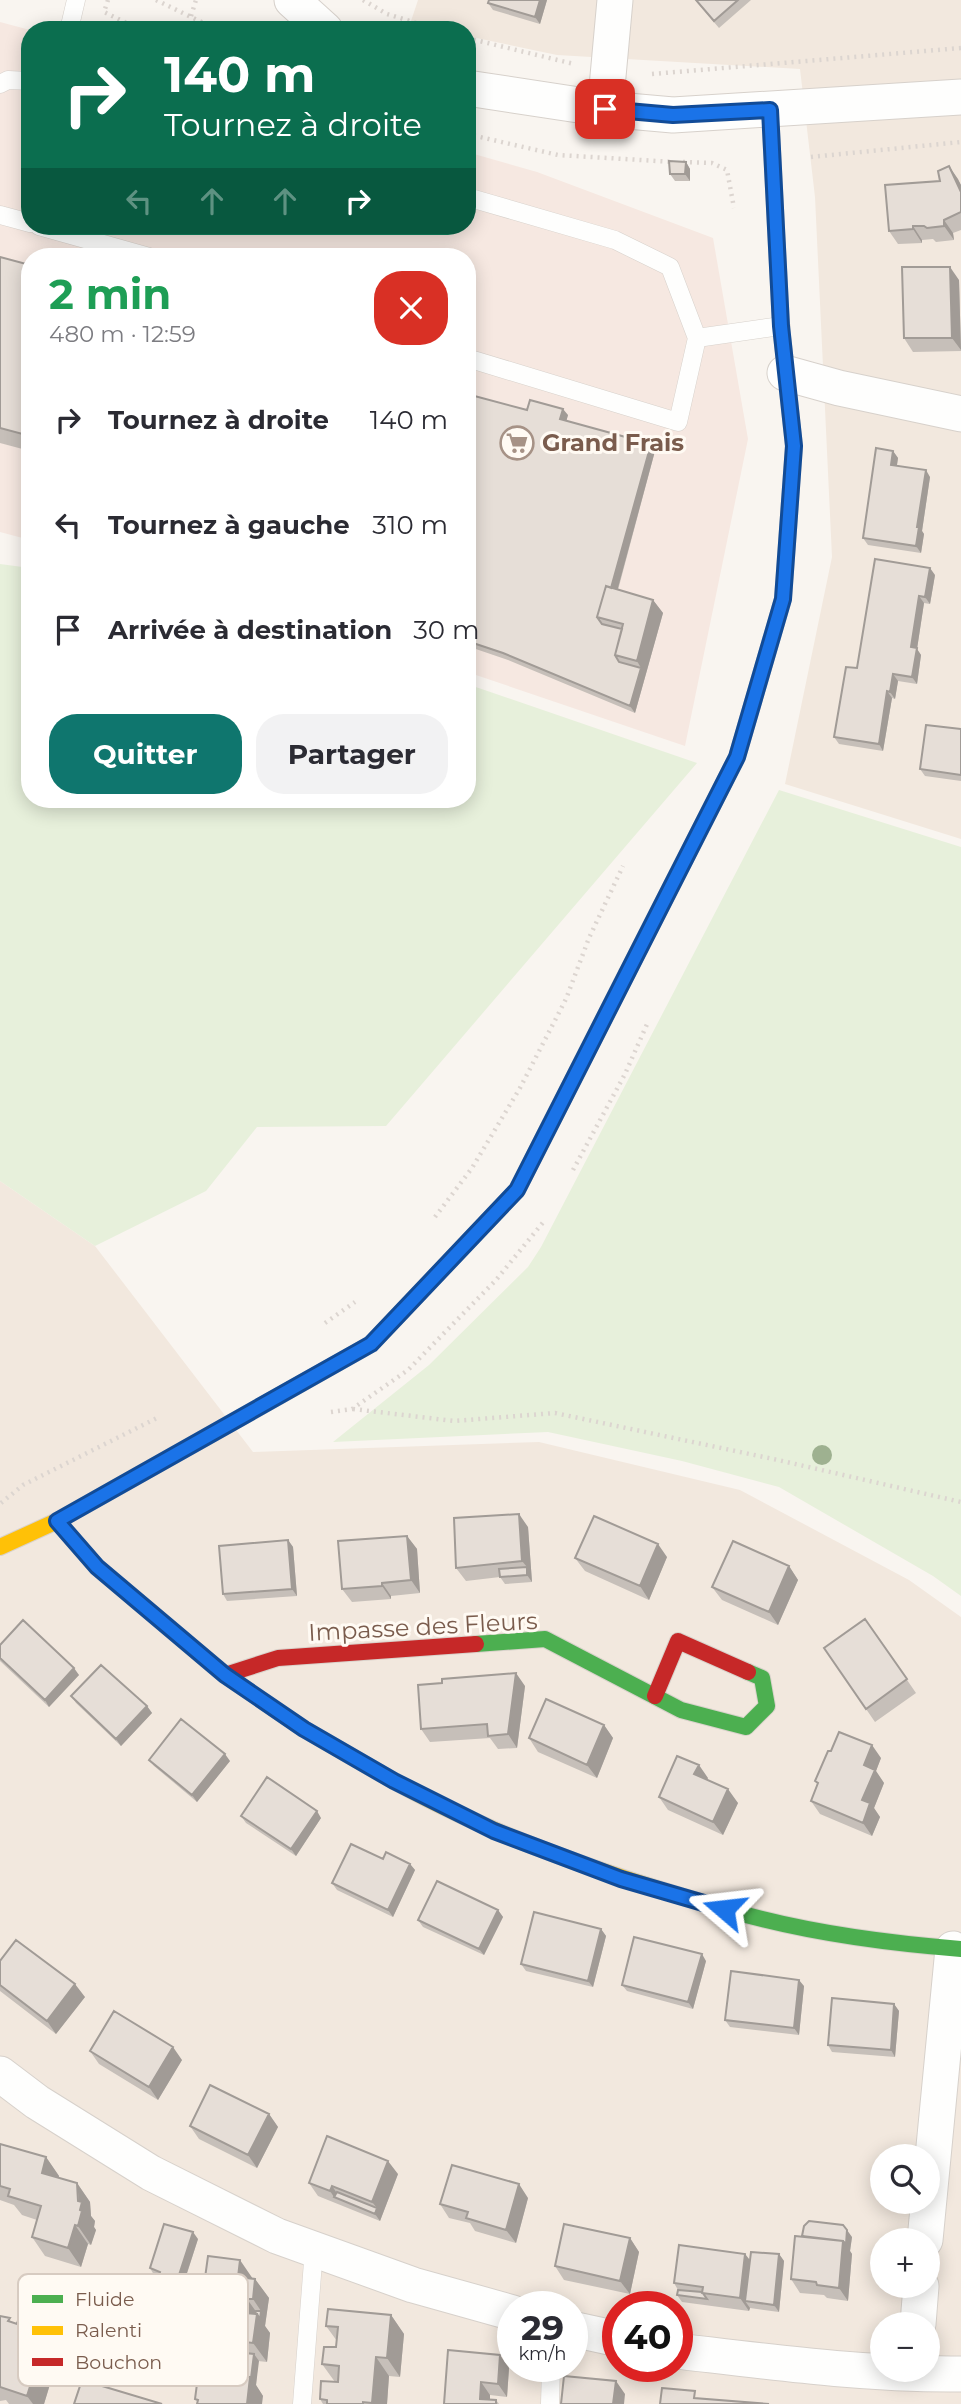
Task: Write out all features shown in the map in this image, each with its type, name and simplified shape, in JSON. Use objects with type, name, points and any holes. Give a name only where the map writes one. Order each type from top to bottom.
[{"type":"street","points":[[292,0],[315,21]]},
{"type":"street","points":[[605,109],[615,0]]},
{"type":"street","points":[[476,89],[605,109],[673,115],[961,97]]},
{"type":"street","points":[[0,1548],[57,1521],[371,1344],[517,1190],[737,757],[783,599],[794,446],[781,326],[770,110]]},
{"type":"street","points":[[785,373],[839,388],[961,414]]},
{"type":"street","points":[[57,1521],[97,1567],[225,1675],[304,1729],[394,1781],[494,1831],[621,1879],[776,1924],[893,1944],[957,1949],[926,2228]]},
{"type":"street","name":"Impasse des Fleurs","points":[[225,1675],[278,1658],[545,1639],[681,1710],[746,1727],[767,1706],[762,1678],[678,1641],[656,1696]]},
{"type":"street","points":[[0,2074],[37,2102],[151,2172],[277,2236],[414,2285],[497,2308]]},
{"type":"street","points":[[693,2353],[912,2383],[961,2374]]},
{"type":"lane","points":[[71,21],[76,0]]},
{"type":"lane","points":[[0,84],[8,80],[21,81]]},
{"type":"lane","points":[[476,200],[615,240],[670,267],[697,338],[678,422],[476,361]]},
{"type":"lane","points":[[0,215],[21,221]]},
{"type":"lane","points":[[71,235],[117,248]]},
{"type":"lane","points":[[697,338],[781,326]]},
{"type":"lane","points":[[302,2404],[314,2249]]},
{"type":"lane","points":[[550,2404],[551,2382]]},
{"type":"path","points":[[108,0],[104,12],[122,21]]},
{"type":"path","points":[[156,0],[201,21]]},
{"type":"path","points":[[191,16],[196,0]]},
{"type":"path","points":[[363,0],[387,14],[410,21]]},
{"type":"path","points":[[476,40],[609,73],[667,74],[961,48]]},
{"type":"path","points":[[476,136],[558,155],[712,163],[727,170]]},
{"type":"path","points":[[727,170],[737,165],[961,142]]},
{"type":"path","points":[[727,170],[735,221]]},
{"type":"path","points":[[433,1220],[472,1168],[520,1088],[566,999],[589,938],[624,866]]},
{"type":"path","points":[[315,1330],[364,1293]]},
{"type":"path","points":[[352,1409],[454,1422],[555,1413],[961,1502]]},
{"type":"path","points":[[0,1503],[23,1486],[169,1412]]},
{"type":"shaded area","points":[[418,0],[961,0],[961,839],[785,784],[832,557],[815,197],[800,69],[557,55],[476,38],[476,21],[411,21]]},
{"type":"shaded area","points":[[0,22],[21,28],[21,235],[476,235],[476,155],[537,172],[713,238],[748,439],[685,746],[476,675],[476,248],[21,248],[21,538],[0,532]]},
{"type":"shaded area","points":[[0,1181],[95,1246],[253,1452],[539,1442],[740,1490],[909,1580],[961,1617],[961,2404],[0,2404]]},
{"type":"green space","points":[[0,564],[21,567],[21,808],[476,808],[476,687],[697,763],[386,1126],[257,1127],[206,1191],[95,1246],[0,1181]]},
{"type":"green space","points":[[779,790],[961,847],[961,1596],[933,1576],[779,1487],[682,1461],[548,1432],[333,1442],[429,1365],[528,1267],[541,1247]]},
{"type":"building","points":[[489,0],[540,0],[535,17],[488,3]]},
{"type":"building","points":[[696,0],[738,0],[714,21]]},
{"type":"building","points":[[669,161],[686,162],[685,174],[670,174]]},
{"type":"building","points":[[949,166],[961,192],[961,212],[944,220],[944,226],[913,226],[913,229],[889,231],[885,185],[940,181],[938,171]]},
{"type":"building","points":[[0,257],[21,263],[21,434],[0,428]]},
{"type":"building","points":[[902,267],[950,267],[952,338],[904,338]]},
{"type":"building","points":[[476,396],[527,410],[530,400],[563,409],[560,419],[651,444],[611,588],[606,586],[597,617],[602,624],[622,629],[615,655],[619,662],[641,668],[630,706],[476,644]]},
{"type":"building","points":[[876,448],[893,451],[891,465],[926,470],[916,546],[863,538]]},
{"type":"building","points":[[875,559],[930,568],[925,597],[919,596],[911,647],[917,648],[912,677],[893,674],[890,692],[887,691],[879,744],[834,737],[846,667],[857,668]]},
{"type":"building","points":[[606,586],[653,600],[637,661],[615,655],[623,624],[597,617]]},
{"type":"building","points":[[926,725],[961,729],[961,775],[920,769]]},
{"type":"building","points":[[519,1514],[522,1561],[456,1568],[454,1518]]},
{"type":"building","points":[[594,1516],[658,1544],[640,1586],[575,1558]]},
{"type":"building","points":[[407,1536],[411,1580],[382,1583],[382,1586],[342,1589],[338,1541]]},
{"type":"building","points":[[288,1540],[292,1589],[223,1594],[219,1546]]},
{"type":"building","points":[[733,1541],[789,1566],[769,1612],[712,1587]]},
{"type":"building","points":[[527,1567],[527,1575],[500,1577],[499,1569]]},
{"type":"building","points":[[865,1619],[907,1679],[866,1709],[824,1648]]},
{"type":"building","points":[[23,1620],[74,1668],[45,1700],[0,1658],[0,1645]]},
{"type":"building","points":[[101,1665],[147,1706],[116,1739],[71,1696]]},
{"type":"building","points":[[516,1673],[508,1734],[488,1736],[487,1724],[421,1729],[418,1685],[442,1683],[442,1679]]},
{"type":"building","points":[[546,1699],[604,1725],[587,1765],[529,1738]]},
{"type":"building","points":[[181,1719],[225,1754],[192,1795],[149,1760]]},
{"type":"building","points":[[839,1732],[872,1745],[864,1765],[875,1770],[862,1800],[870,1803],[863,1823],[811,1801],[818,1783],[815,1781]]},
{"type":"building","points":[[677,1756],[699,1765],[694,1774],[728,1789],[713,1822],[659,1797]]},
{"type":"building","points":[[267,1777],[317,1811],[291,1849],[241,1816]]},
{"type":"building","points":[[351,1844],[383,1859],[386,1852],[410,1864],[388,1910],[332,1883]]},
{"type":"building","points":[[437,1881],[498,1910],[479,1949],[418,1920]]},
{"type":"building","points":[[534,1912],[601,1929],[588,1981],[521,1964]]},
{"type":"building","points":[[634,1937],[702,1954],[688,2002],[622,1985]]},
{"type":"building","points":[[16,1940],[75,1984],[47,2021],[0,1985],[0,1961]]},
{"type":"building","points":[[731,1971],[799,1980],[794,2028],[725,2020]]},
{"type":"building","points":[[832,1998],[894,2004],[891,2050],[828,2045]]},
{"type":"building","points":[[114,2011],[173,2047],[149,2087],[90,2051]]},
{"type":"building","points":[[210,2085],[269,2114],[248,2155],[190,2126]]},
{"type":"building","points":[[327,2136],[388,2161],[372,2202],[332,2186],[330,2191],[309,2183]]},
{"type":"building","points":[[0,2144],[46,2157],[42,2173],[77,2183],[78,2201],[82,2202],[82,2211],[68,2248],[32,2237],[41,2206],[8,2196],[10,2189],[0,2186]]},
{"type":"building","points":[[452,2165],[519,2184],[506,2230],[466,2218],[468,2212],[440,2204]]},
{"type":"building","points":[[337,2192],[377,2208],[375,2214],[334,2197]]},
{"type":"building","points":[[809,2221],[843,2225],[847,2230],[846,2244],[843,2241],[802,2236],[804,2226]]},
{"type":"building","points":[[164,2224],[193,2232],[179,2274],[159,2274],[150,2268]]},
{"type":"building","points":[[564,2224],[630,2238],[620,2281],[555,2266]]},
{"type":"building","points":[[795,2236],[843,2241],[839,2288],[791,2279]]},
{"type":"building","points":[[679,2245],[745,2254],[740,2298],[702,2293],[703,2287],[674,2283]]},
{"type":"building","points":[[751,2252],[779,2254],[774,2305],[745,2301]]},
{"type":"building","points":[[208,2256],[240,2260],[238,2274],[206,2274]]},
{"type":"building","points":[[248,2278],[255,2279],[253,2299],[248,2299]]},
{"type":"building","points":[[693,2291],[702,2292],[707,2299],[693,2297]]},
{"type":"building","points":[[328,2309],[391,2315],[387,2358],[376,2357],[372,2403],[327,2404],[327,2400],[320,2399],[321,2381],[338,2382],[339,2366],[322,2364],[324,2347],[336,2347],[338,2327],[326,2326]]},
{"type":"building","points":[[248,2313],[257,2314],[253,2343],[248,2342]]},
{"type":"building","points":[[0,2316],[10,2318],[8,2321],[17,2324],[18,2320],[18,2386],[30,2386],[27,2396],[0,2387]]},
{"type":"building","points":[[448,2350],[497,2355],[498,2384],[481,2382],[480,2399],[496,2400],[496,2404],[444,2404]]},
{"type":"building","points":[[248,2353],[254,2354],[248,2377]]},
{"type":"building","points":[[250,2377],[247,2404],[197,2404],[198,2400],[195,2399],[197,2386],[248,2386]]},
{"type":"building","points":[[588,2378],[616,2382],[613,2404],[561,2404],[563,2382],[588,2382]]},
{"type":"building","points":[[80,2386],[102,2386],[162,2404],[74,2404]]},
{"type":"building","points":[[662,2388],[695,2391],[694,2398],[769,2404],[660,2404]]},
{"type":"traffic: fast","points":[[770,110],[781,326],[792,428]]},
{"type":"traffic: fast","points":[[279,1396],[371,1344],[517,1190],[627,973]]},
{"type":"traffic: fast","points":[[476,1644],[545,1639],[681,1710],[746,1727],[767,1706],[762,1678],[748,1672]]},
{"type":"traffic: fast","points":[[732,1911],[846,1936],[961,1949]]},
{"type":"traffic: slow","points":[[627,973],[737,757],[783,599],[794,446],[792,428]]},
{"type":"traffic: slow","points":[[0,1547],[57,1521],[279,1396]]},
{"type":"traffic: slow","points":[[380,1773],[464,1817],[508,1836],[596,1869],[732,1911]]},
{"type":"traffic: jam","points":[[57,1521],[97,1567],[225,1675],[304,1729],[380,1773]]},
{"type":"traffic: jam","points":[[655,1696],[678,1641],[748,1672]]},
{"type":"traffic: jam","points":[[225,1675],[278,1658],[476,1644]]},
{"type":"place","name":"Grand Frais","points":[[517,443]]},
{"type":"route","points":[[605,109],[673,115],[770,110],[781,326],[794,446],[783,599],[737,757],[517,1190],[371,1344],[57,1521],[97,1567],[225,1675],[304,1729],[394,1781],[494,1831],[621,1879],[724,1909]]}]
